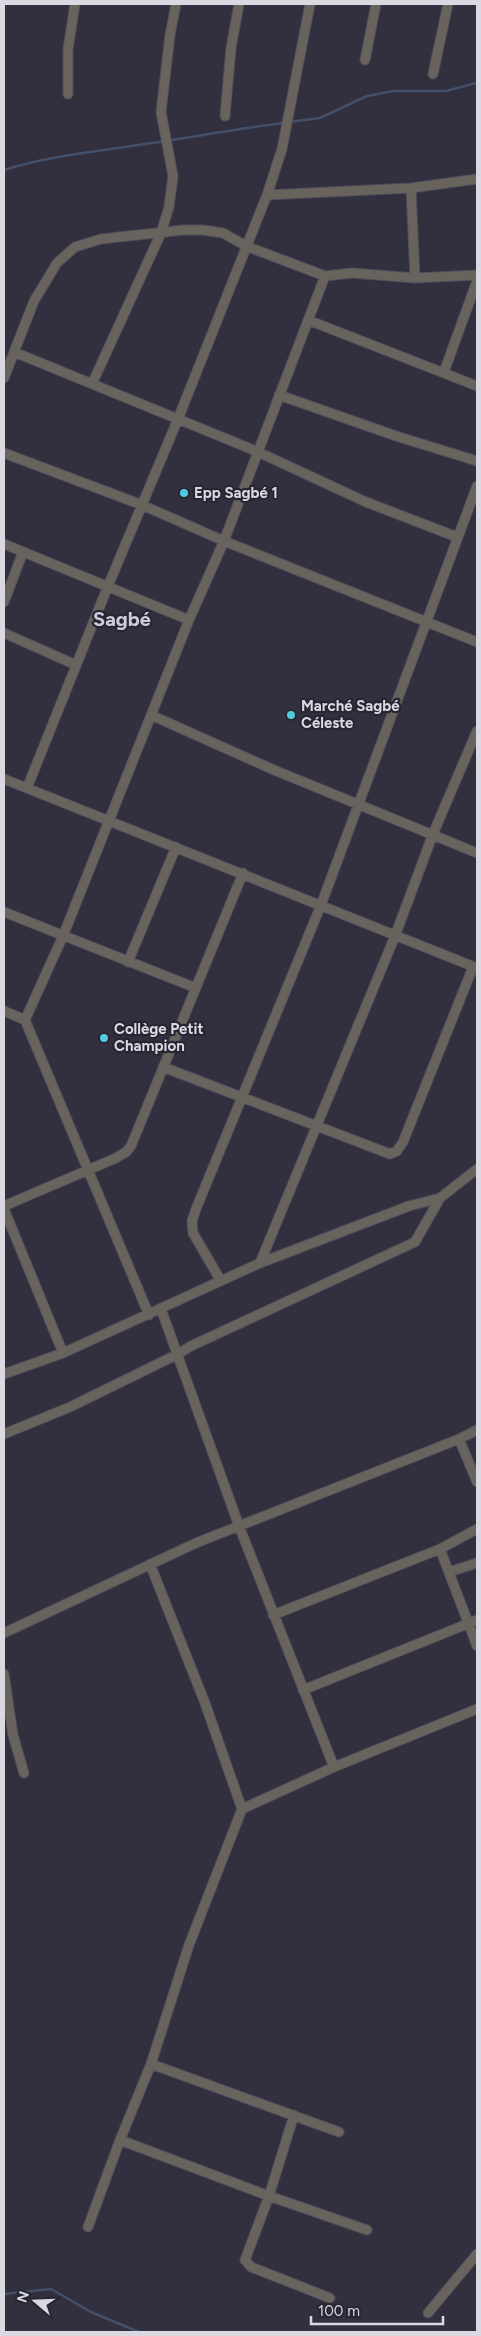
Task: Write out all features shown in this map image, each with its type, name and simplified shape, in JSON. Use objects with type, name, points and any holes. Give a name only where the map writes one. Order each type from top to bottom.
[{"type":"street","points":[[68,94],[68,49],[75,4]]},
{"type":"street","points":[[92,384],[161,233],[169,207],[173,176],[161,112],[170,35],[176,4]]},
{"type":"street","points":[[225,116],[231,48],[239,4]]},
{"type":"street","points":[[27,788],[108,586],[178,419],[267,194],[287,124],[310,4]]},
{"type":"street","points":[[365,60],[376,4]]},
{"type":"street","points":[[433,74],[448,4]]},
{"type":"street","points":[[267,194],[411,188],[477,179]]},
{"type":"street","points":[[411,188],[415,278]]},
{"type":"street","points":[[4,378],[34,301],[57,263],[75,247],[101,239],[183,230],[216,231],[246,246],[325,276],[352,273],[415,278],[477,275]]},
{"type":"street","points":[[25,1020],[110,821],[189,620],[224,541],[256,451],[325,276]]},
{"type":"street","points":[[444,372],[477,281]]},
{"type":"street","points":[[308,320],[477,386]]},
{"type":"street","points":[[14,352],[256,451],[366,502],[457,537]]},
{"type":"street","points":[[279,395],[404,439],[477,461]]},
{"type":"street","points":[[4,453],[142,505],[224,541],[477,642]]},
{"type":"street","points":[[221,1281],[193,1233],[192,1221],[321,905],[477,486]]},
{"type":"street","points":[[4,544],[189,620]]},
{"type":"street","points":[[4,602],[23,552]]},
{"type":"street","points":[[4,634],[76,665]]},
{"type":"street","points":[[151,715],[274,770],[477,853]]},
{"type":"street","points":[[260,1263],[395,936],[433,834],[477,731]]},
{"type":"street","points":[[4,779],[475,967],[397,1151],[390,1154],[378,1151],[243,1096],[163,1067]]},
{"type":"street","points":[[128,962],[176,847]]},
{"type":"street","points":[[63,1353],[4,1207],[126,1152],[131,1146],[243,873]]},
{"type":"street","points":[[4,912],[196,988]]},
{"type":"street","points":[[4,1011],[25,1020],[148,1314]]},
{"type":"street","points":[[4,1434],[70,1407],[191,1346],[415,1242],[440,1198],[477,1169]]},
{"type":"street","points":[[4,1374],[63,1353],[260,1263],[409,1206],[440,1198]]},
{"type":"street","points":[[161,1309],[238,1526],[334,1767]]},
{"type":"street","points":[[4,1634],[150,1564],[238,1526],[459,1439],[477,1430]]},
{"type":"street","points":[[459,1439],[477,1482]]},
{"type":"street","points":[[273,1615],[440,1549],[477,1529]]},
{"type":"street","points":[[440,1549],[477,1646]]},
{"type":"street","points":[[88,2227],[120,2140],[151,2064],[189,1945],[242,1809],[205,1703],[150,1564]]},
{"type":"street","points":[[449,1572],[477,1564]]},
{"type":"street","points":[[303,1690],[477,1620]]},
{"type":"street","points":[[4,1674],[12,1736],[24,1773]]},
{"type":"street","points":[[242,1809],[334,1767],[477,1709]]},
{"type":"street","points":[[151,2064],[340,2132]]},
{"type":"street","points":[[294,2116],[269,2196],[246,2255],[247,2264],[330,2298]]},
{"type":"street","points":[[120,2140],[269,2196],[367,2230]]},
{"type":"street","points":[[428,2313],[477,2254]]},
{"type":"waterway","points":[[289,122],[320,118],[367,96],[394,91],[446,91],[476,83]]},
{"type":"waterway","points":[[4,170],[58,157],[284,123]]},
{"type":"waterway","points":[[4,2294],[51,2289],[91,2312],[139,2332]]},
{"type":"place","name":"Epp Sagbé 1","points":[[184,493]]},
{"type":"place","name":"Marché Sagbé Céleste","points":[[291,715]]},
{"type":"place","name":"Collège Petit Champion","points":[[104,1038]]},
{"type":"district","name":"Sagbé","points":[[122,619]]}]
